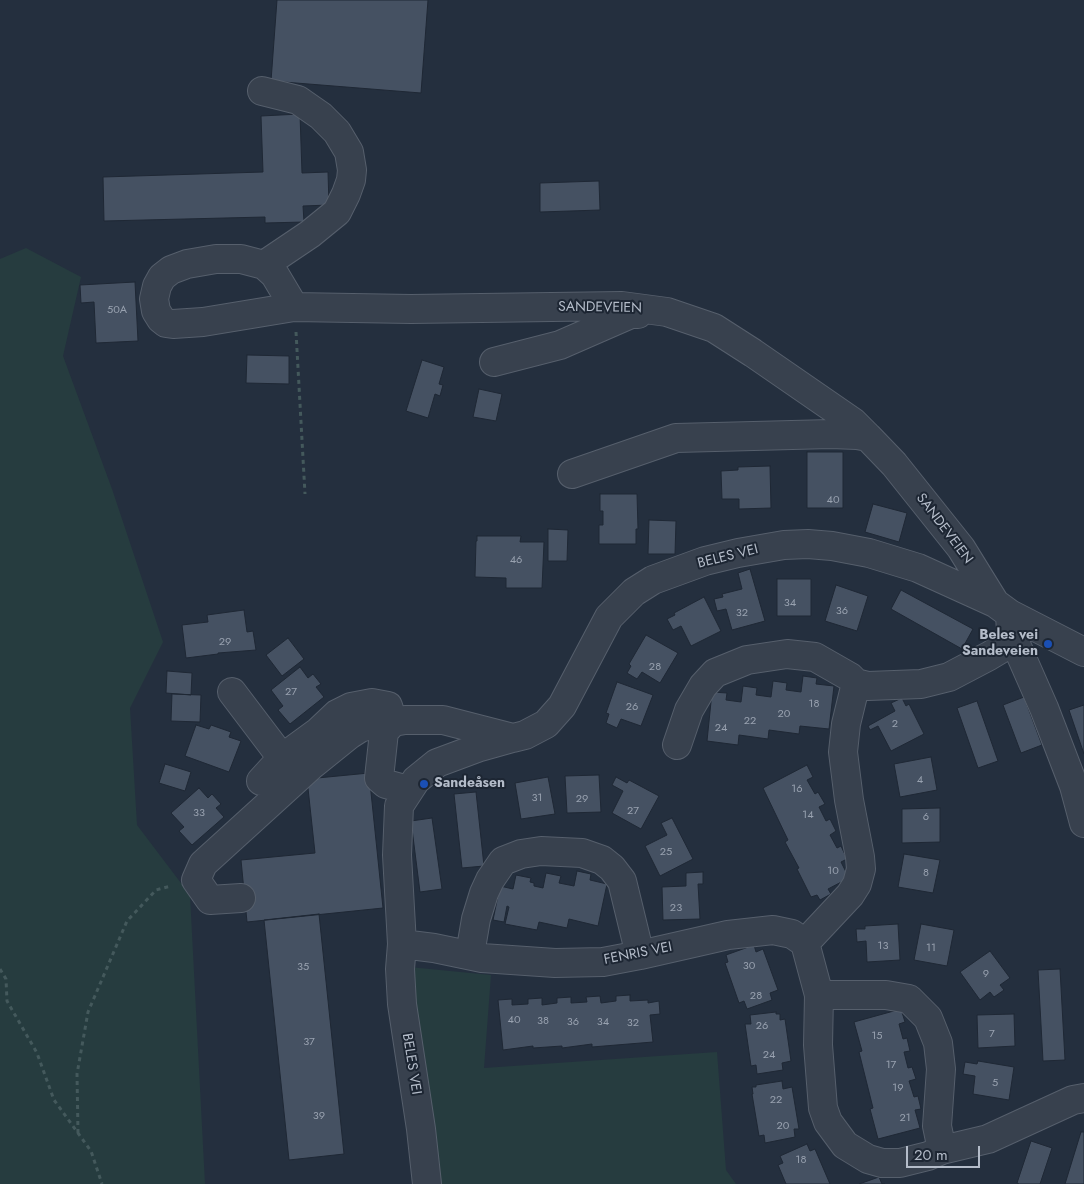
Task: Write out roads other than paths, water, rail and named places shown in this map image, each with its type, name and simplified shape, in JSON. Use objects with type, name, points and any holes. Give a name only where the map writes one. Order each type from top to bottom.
[{"type":"street","points":[[262,91],[298,100],[321,116],[336,132],[349,152],[352,170],[351,180],[337,212],[310,234],[264,265],[275,275],[294,307]]},
{"type":"street","name":"SANDEVEIEN","points":[[264,265],[241,259],[216,259],[187,264],[171,270],[162,277],[157,286],[154,299],[156,311],[160,319],[166,323],[173,324],[203,322],[294,307],[411,309],[622,306],[667,312],[714,328],[853,422],[894,464],[961,548],[1005,617],[1044,708],[1074,786],[1084,823]]},
{"type":"street","points":[[494,362],[560,345],[631,314],[667,312]]},
{"type":"street","points":[[572,474],[676,438],[831,434],[868,437]]},
{"type":"street","name":"BELES VEI","points":[[427,1184],[421,1129],[402,1004],[400,969],[408,945],[397,855],[399,806],[416,780],[437,763],[480,747],[525,735],[546,724],[562,706],[609,617],[634,592],[653,580],[705,561],[738,553],[784,545],[832,546],[869,553],[918,568],[1005,617],[1084,652]]},
{"type":"street","points":[[676,745],[689,710],[703,686],[715,674],[746,660],[773,654],[815,657],[850,677],[856,683],[868,686],[921,684],[949,677],[1004,647],[1005,617]]},
{"type":"street","points":[[856,683],[846,724],[843,752],[861,869],[857,884],[850,896],[805,943],[819,995],[818,1045],[823,1108],[828,1122],[845,1145],[868,1159],[882,1162],[900,1162],[988,1139],[1073,1100],[1084,1098]]},
{"type":"street","points":[[232,692],[282,758]]},
{"type":"street","points":[[261,780],[282,758],[337,714],[351,706],[372,703],[388,706],[393,722]]},
{"type":"street","points":[[241,898],[210,900],[196,880],[203,864],[306,770],[360,728],[373,724],[405,720],[443,720],[513,738]]},
{"type":"street","points":[[393,722],[384,732],[379,778],[386,784],[408,790]]},
{"type":"street","points":[[470,954],[476,920],[484,893],[503,861],[521,854],[541,851],[582,853],[602,860],[612,868],[622,881],[640,955]]},
{"type":"street","name":"FENRIS VEI","points":[[408,945],[470,954],[482,958],[555,963],[603,962],[728,935],[758,931],[773,930],[792,934],[805,943]]},
{"type":"street","points":[[819,995],[886,995],[909,999],[928,1018],[938,1043],[941,1069],[937,1126],[942,1150]]},
{"type":"place","name":"Beles vei Sandeveien","points":[[1048,644]]},
{"type":"place","name":"Sandeåsen","points":[[424,784]]}]
